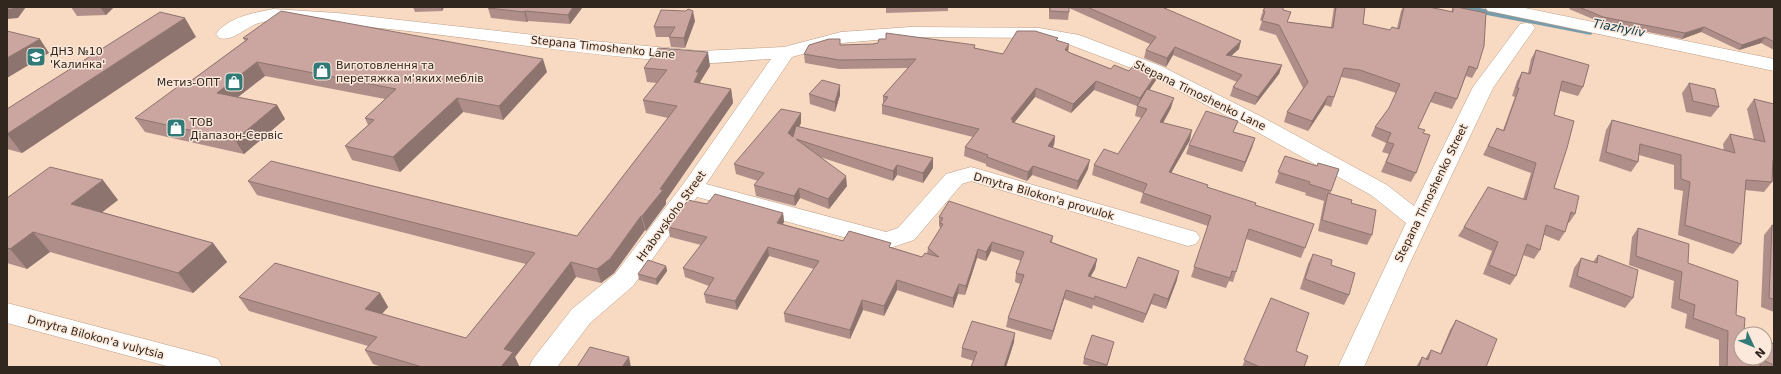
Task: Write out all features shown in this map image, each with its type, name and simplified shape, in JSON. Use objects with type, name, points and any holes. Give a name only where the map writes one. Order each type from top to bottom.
[{"type":"street","points":[[1494,7],[1526,21],[1774,65]]},
{"type":"street","name":"Stepana Timoshenko Lane","points":[[225,34],[238,25],[252,19],[272,14],[337,18],[561,44],[700,57],[785,53],[841,38],[910,32],[1003,32],[1039,34],[1072,39],[1154,70],[1211,98],[1378,190],[1418,220]]},
{"type":"street","name":"Stepana Timoshenko Street","points":[[1351,367],[1418,220],[1483,87],[1526,21]]},
{"type":"street","name":"Hrabovskoho Street","points":[[542,367],[581,316],[624,280],[692,188],[785,53]]},
{"type":"street","name":"Dmytra Bilokon'a provulok","points":[[692,188],[887,241],[906,234],[954,179],[971,174],[1188,238]]},
{"type":"street","name":"Dmytra Bilokon'a vulytsia","points":[[7,313],[209,367]]},
{"type":"building","points":[[7,7],[13,7],[12,9],[7,9]]},
{"type":"building","points":[[573,7],[568,15],[524,12],[488,8]]},
{"type":"building","points":[[1050,7],[1069,7],[1069,12],[1050,11]]},
{"type":"building","points":[[1087,7],[1162,7],[1241,41],[1226,55],[1282,65],[1258,97],[1233,87],[1242,75],[1175,47],[1167,58],[1146,50],[1156,37]]},
{"type":"building","points":[[1265,7],[1283,7],[1283,10],[1291,12],[1287,22],[1333,28],[1336,7],[1365,7],[1363,24],[1390,30],[1392,27],[1399,29],[1404,7],[1429,7],[1453,12],[1453,7],[1457,7],[1486,13],[1484,46],[1477,69],[1469,66],[1457,99],[1435,92],[1418,128],[1425,130],[1423,133],[1430,135],[1416,173],[1386,162],[1394,144],[1387,142],[1391,133],[1375,127],[1389,108],[1400,84],[1360,70],[1344,68],[1334,97],[1328,96],[1312,121],[1287,112],[1308,82],[1279,25],[1262,21]]},
{"type":"building","points":[[1579,7],[1774,7],[1774,42],[1765,37],[1742,45],[1704,27],[1685,33],[1603,17]]},
{"type":"building","points":[[688,9],[693,11],[684,38],[669,37],[675,27],[654,27],[661,10],[686,11]]},
{"type":"building","points":[[281,11],[543,59],[499,106],[457,98],[393,157],[345,146],[374,120],[365,118],[396,89],[257,62],[217,93],[277,105],[235,140],[135,118],[180,85],[184,86],[248,39],[243,38]]},
{"type":"building","points":[[160,12],[185,18],[7,134],[7,109]]},
{"type":"building","points":[[7,31],[40,39],[7,58]]},
{"type":"building","points":[[1017,31],[1035,31],[1058,38],[1056,40],[1069,44],[1065,50],[1068,52],[1111,69],[1114,65],[1129,71],[1136,62],[1158,72],[1140,98],[1096,81],[1073,104],[1036,88],[1011,119],[1013,120],[1012,122],[1055,136],[1048,146],[1090,160],[1078,181],[1033,166],[1028,172],[965,147],[979,129],[882,105],[888,97],[883,96],[916,59],[839,60],[804,54],[809,45],[829,39],[840,39],[840,45],[873,44],[878,43],[879,39],[886,39],[886,33],[975,45],[974,48],[1003,54]]},
{"type":"building","points":[[658,48],[708,52],[696,72],[699,72],[694,82],[731,89],[660,189],[663,190],[641,216],[610,259],[597,269],[571,262],[504,349],[513,352],[501,367],[422,367],[365,350],[377,337],[239,297],[275,263],[380,293],[365,309],[466,338],[535,253],[248,181],[271,161],[577,236],[677,106],[643,100],[667,70],[644,68]]},
{"type":"building","points":[[1536,50],[1589,65],[1583,87],[1562,81],[1554,115],[1574,121],[1554,188],[1579,196],[1575,214],[1571,212],[1565,232],[1546,225],[1540,250],[1527,244],[1516,276],[1489,265],[1498,242],[1464,227],[1488,187],[1526,200],[1536,163],[1488,146],[1497,128],[1504,131],[1519,88],[1517,88],[1522,72],[1530,74]]},
{"type":"building","points":[[822,80],[840,85],[835,102],[809,94]]},
{"type":"building","points":[[1689,83],[1715,89],[1719,107],[1693,101]]},
{"type":"building","points":[[1147,89],[1174,98],[1160,122],[1192,130],[1169,172],[1208,185],[1207,187],[1256,203],[1255,205],[1314,224],[1305,248],[1249,229],[1236,272],[1232,271],[1230,278],[1194,267],[1211,216],[1143,193],[1147,184],[1094,165],[1104,149],[1118,154],[1147,109],[1137,106]]},
{"type":"building","points":[[1754,99],[1774,104],[1774,160],[1772,182],[1746,180],[1741,244],[1685,225],[1690,182],[1681,179],[1681,155],[1640,144],[1638,162],[1606,152],[1612,120],[1735,153],[1730,134],[1765,142]]},
{"type":"building","points":[[781,109],[801,113],[788,133],[793,137],[796,126],[933,158],[923,173],[897,165],[893,171],[796,139],[846,176],[828,199],[799,188],[794,196],[754,185],[764,173],[734,164]]},
{"type":"building","points":[[1206,111],[1238,121],[1233,132],[1255,138],[1245,162],[1189,145]]},
{"type":"building","points":[[1285,156],[1317,166],[1318,163],[1339,169],[1331,191],[1309,184],[1310,182],[1278,172]]},
{"type":"building","points":[[50,167],[103,180],[71,204],[213,243],[178,273],[33,232],[10,249],[7,248],[7,198]]},
{"type":"building","points":[[1328,193],[1352,200],[1351,203],[1376,210],[1372,235],[1322,220]]},
{"type":"building","points":[[715,194],[783,213],[777,223],[843,241],[849,231],[891,243],[889,247],[922,257],[925,253],[939,257],[928,248],[943,224],[940,223],[943,218],[939,217],[949,201],[1053,236],[1050,242],[1097,259],[1088,276],[1126,288],[1138,257],[1179,271],[1168,299],[1154,294],[1146,314],[1095,296],[1094,299],[1066,290],[1053,331],[1008,318],[1024,275],[1016,273],[1024,252],[992,242],[986,252],[978,249],[966,286],[959,284],[953,298],[897,280],[884,306],[862,300],[850,330],[784,313],[819,261],[768,247],[735,301],[704,294],[714,278],[683,268],[707,237],[668,227],[688,200],[707,204]]},
{"type":"building","points":[[1772,225],[1774,226],[1774,299],[1769,298]]},
{"type":"building","points":[[1638,228],[1689,244],[1688,263],[1738,281],[1736,315],[1745,318],[1744,326],[1733,326],[1733,366],[1760,367],[1727,367],[1728,331],[1693,318],[1695,305],[1679,299],[1682,272],[1636,256]]},
{"type":"building","points":[[1313,254],[1332,260],[1331,265],[1355,273],[1349,295],[1305,279]]},
{"type":"building","points":[[1598,255],[1638,270],[1633,298],[1577,276],[1581,258],[1597,263]]},
{"type":"building","points":[[648,260],[666,266],[656,279],[638,274]]},
{"type":"building","points":[[1271,298],[1309,313],[1296,351],[1308,356],[1304,367],[1260,367],[1244,360]]},
{"type":"building","points":[[1456,320],[1497,339],[1486,367],[1419,367],[1422,357],[1428,360],[1431,350],[1441,354]]},
{"type":"building","points":[[972,321],[1015,333],[1004,367],[971,367],[977,352],[962,348]]},
{"type":"building","points":[[1092,335],[1114,342],[1107,365],[1084,358]]},
{"type":"building","points":[[1773,344],[1774,344],[1773,365]]},
{"type":"building","points":[[590,347],[629,357],[622,367],[577,367]]},
{"type":"waterway","name":"Tiazhyliv","points":[[1460,7],[1590,32]]},
{"type":"place","name":"ДНЗ №10 'Калинка'","points":[[36,57]]},
{"type":"place","name":"Виготовлення та перетяжка м'яких меблів","points":[[322,71]]},
{"type":"place","name":"Метиз-ОПТ","points":[[234,82]]},
{"type":"place","name":"ТОВ Діапазон-Сервіс","points":[[176,128]]}]
